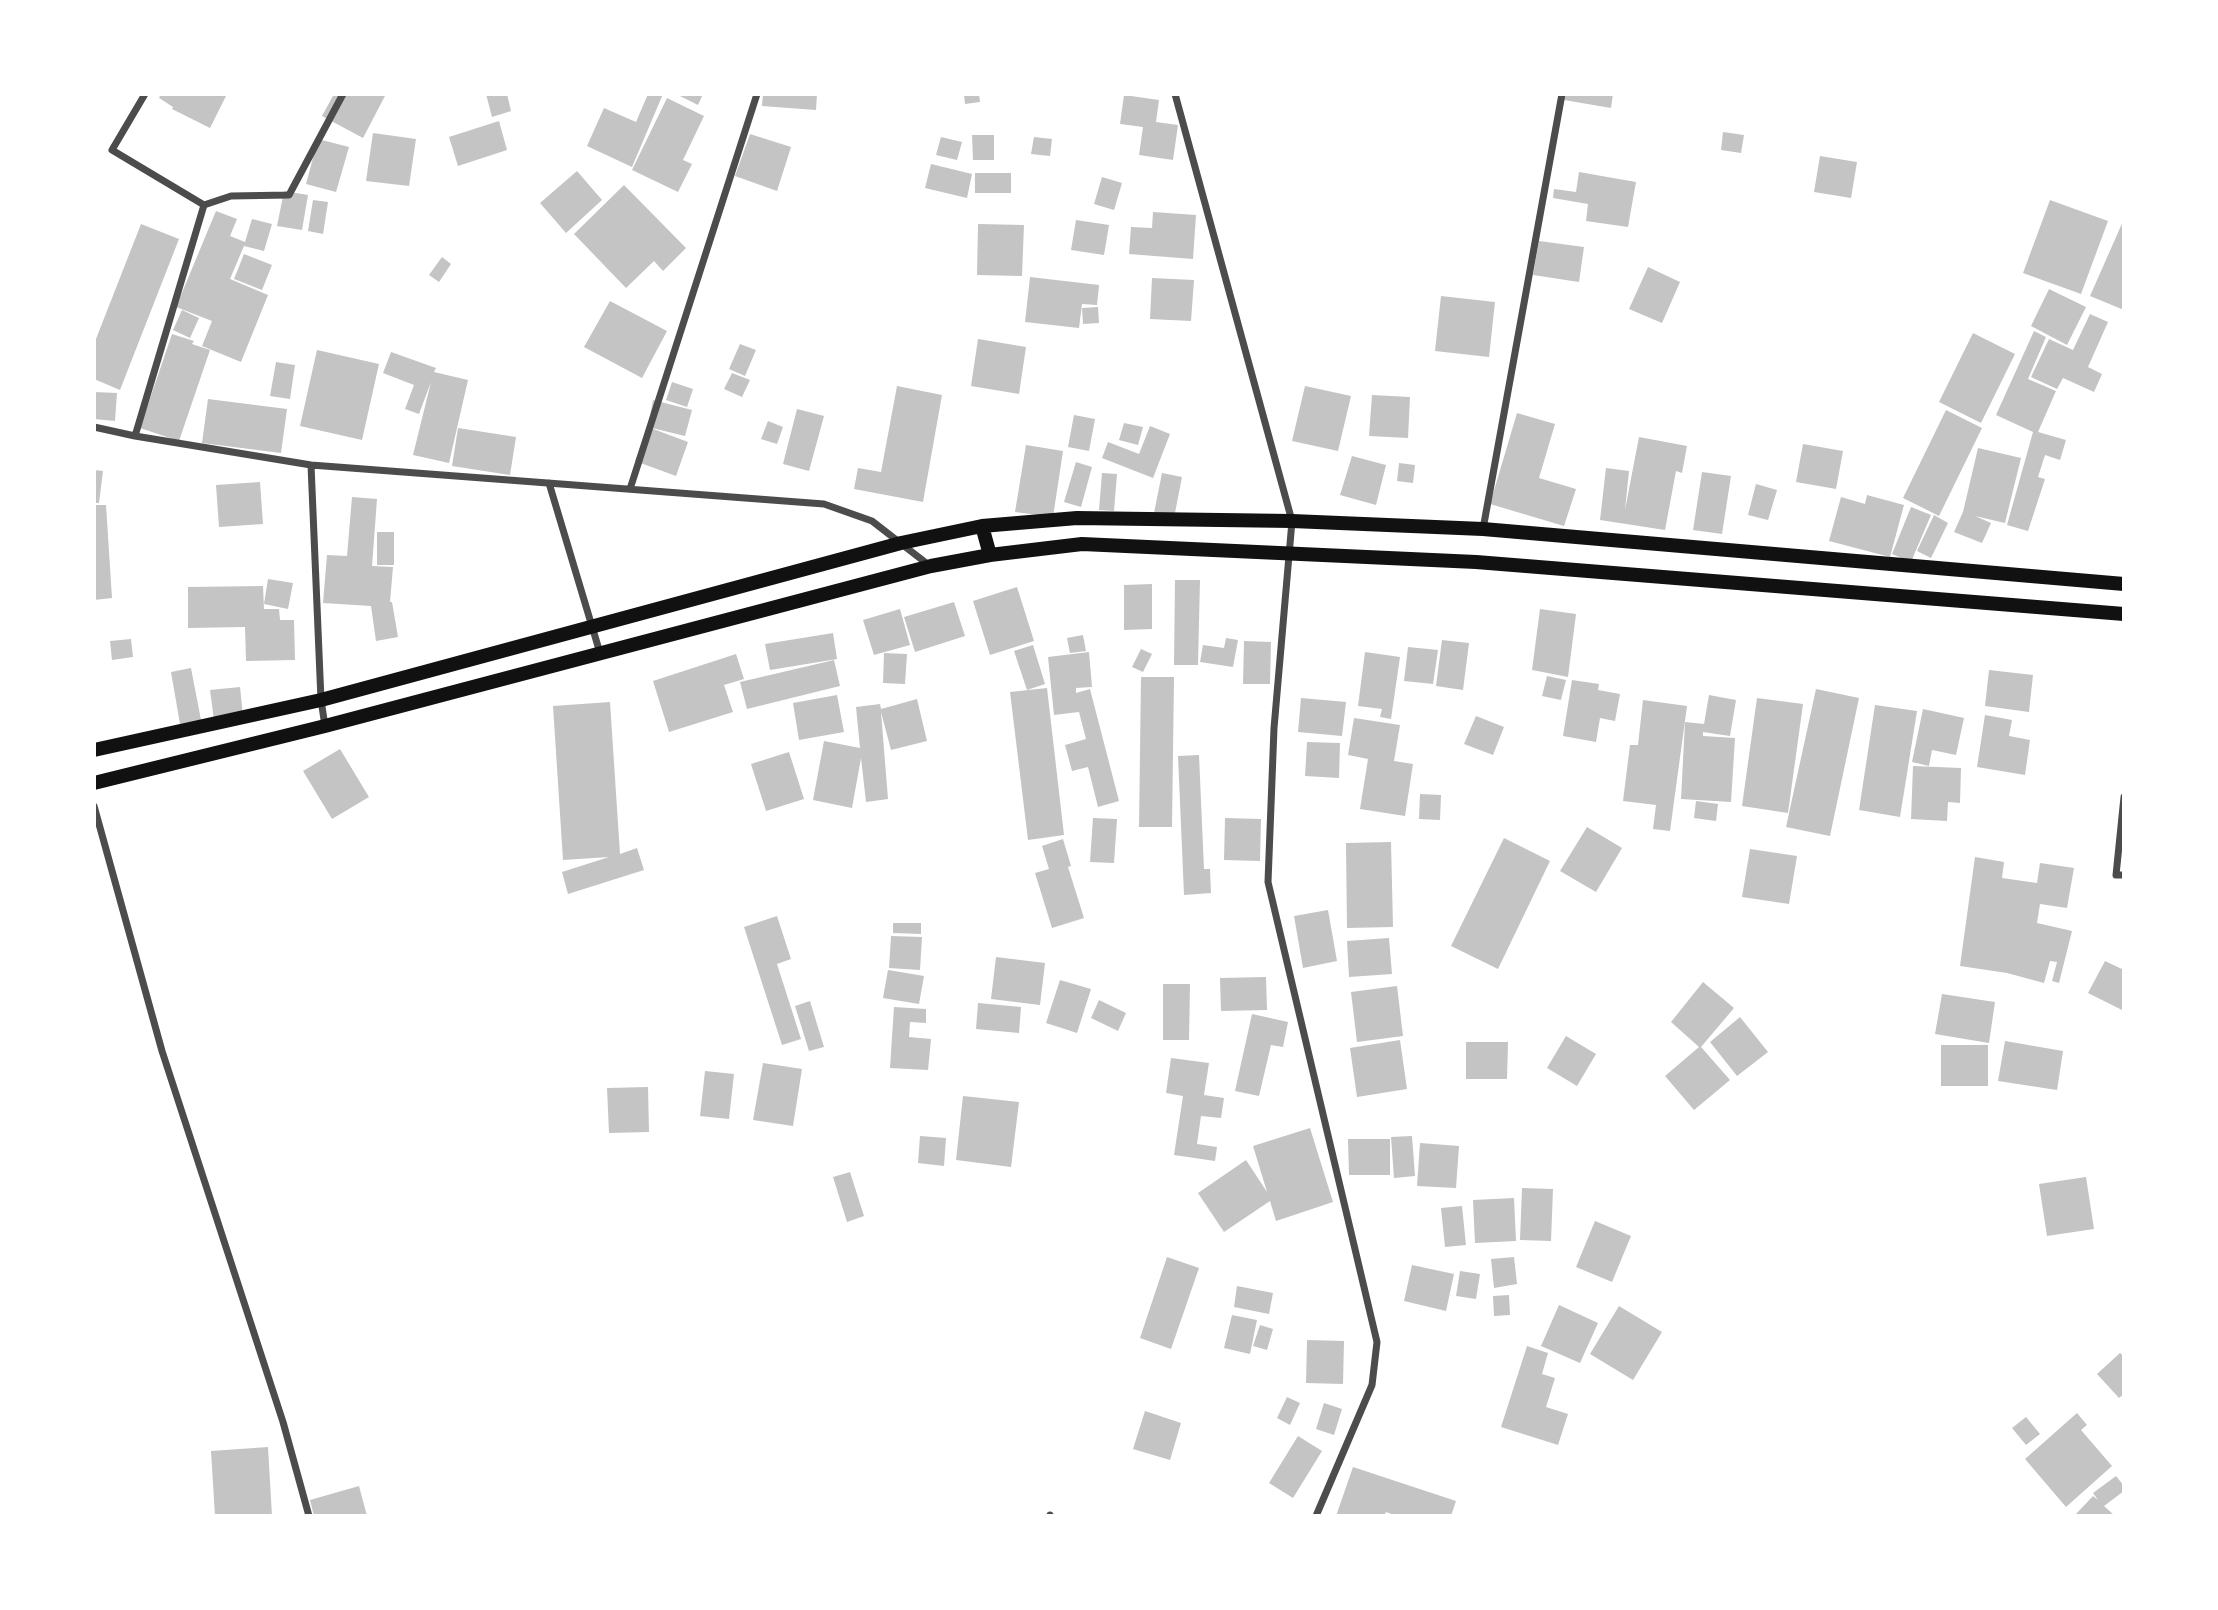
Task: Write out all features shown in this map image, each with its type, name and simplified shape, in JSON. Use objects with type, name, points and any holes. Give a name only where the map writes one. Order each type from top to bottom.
[{"type":"main road","points":[[94,750],[321,700],[901,544],[982,526],[1077,517],[1292,521],[1483,529],[2123,584]]},
{"type":"main road","points":[[982,526],[990,555]]},
{"type":"main road","points":[[94,783],[325,726],[931,566],[990,555],[1082,544],[1476,562],[2123,614]]},
{"type":"street","points":[[145,94],[112,149],[204,205],[231,196],[289,195],[343,94]]},
{"type":"street","points":[[630,489],[757,94]]},
{"type":"street","points":[[1175,94],[1292,521],[1273,728],[1268,882],[1377,1342],[1372,1385],[1315,1516]]},
{"type":"street","points":[[1483,529],[1562,94]]},
{"type":"street","points":[[135,436],[204,205]]},
{"type":"street","points":[[94,427],[311,465],[824,504],[872,521],[931,566]]},
{"type":"street","points":[[311,465],[321,700],[325,726]]},
{"type":"street","points":[[549,483],[601,654]]},
{"type":"street","points":[[2123,797],[2116,875],[2123,875]]},
{"type":"street","points":[[94,806],[162,1051],[283,1422],[309,1516]]},
{"type":"building","points":[[161,94],[227,94],[210,128],[172,109],[173,107],[159,98]]},
{"type":"building","points":[[334,94],[386,94],[363,138],[322,116]]},
{"type":"building","points":[[486,94],[507,94],[511,111],[492,117]]},
{"type":"building","points":[[648,94],[663,94],[632,167],[587,146],[604,108],[636,122]]},
{"type":"building","points":[[676,94],[703,94],[698,105]]},
{"type":"building","points":[[763,94],[817,94],[816,110],[762,106]]},
{"type":"building","points":[[964,94],[979,94],[980,102],[965,104]]},
{"type":"building","points":[[1565,94],[1613,94],[1611,108],[1564,100]]},
{"type":"building","points":[[1124,95],[1159,100],[1156,122],[1178,125],[1173,160],[1139,155],[1143,127],[1120,124]]},
{"type":"building","points":[[667,98],[704,116],[683,160],[692,164],[678,192],[632,170]]},
{"type":"building","points":[[499,121],[507,150],[458,166],[449,137]]},
{"type":"building","points":[[1723,132],[1744,135],[1741,153],[1721,150]]},
{"type":"building","points":[[373,133],[416,139],[409,186],[366,181]]},
{"type":"building","points":[[750,134],[791,147],[777,191],[735,176]]},
{"type":"building","points":[[972,135],[994,135],[994,160],[973,160]]},
{"type":"building","points":[[941,137],[962,142],[957,160],[936,155]]},
{"type":"building","points":[[1034,137],[1052,139],[1050,156],[1031,154]]},
{"type":"building","points":[[318,139],[349,147],[336,192],[306,184]]},
{"type":"building","points":[[1820,156],[1857,162],[1851,198],[1814,192]]},
{"type":"building","points":[[931,164],[972,174],[967,198],[925,188]]},
{"type":"building","points":[[577,171],[602,200],[566,233],[540,203]]},
{"type":"building","points":[[1579,172],[1636,182],[1628,227],[1586,221],[1588,204],[1553,198],[1554,189],[1576,192]]},
{"type":"building","points":[[975,173],[1011,173],[1011,193],[975,193]]},
{"type":"building","points":[[1102,177],[1122,183],[1114,210],[1094,204]]},
{"type":"building","points":[[624,185],[686,248],[663,271],[654,261],[626,288],[574,234]]},
{"type":"building","points":[[284,191],[308,195],[302,230],[277,226]]},
{"type":"building","points":[[313,200],[328,202],[323,234],[308,231]]},
{"type":"building","points":[[2050,200],[2108,221],[2081,294],[2023,273]]},
{"type":"building","points":[[216,211],[237,219],[230,236],[245,242],[252,219],[272,224],[264,251],[244,246],[230,279],[268,295],[241,362],[202,346],[212,321],[176,307]]},
{"type":"building","points":[[1153,212],[1196,215],[1193,259],[1129,254],[1131,227],[1152,228]]},
{"type":"building","points":[[2124,219],[2124,310],[2090,296]]},
{"type":"building","points":[[1076,220],[1109,225],[1104,255],[1071,250]]},
{"type":"building","points":[[141,224],[179,239],[120,390],[94,379],[94,344]]},
{"type":"building","points":[[978,224],[1024,225],[1022,276],[977,275]]},
{"type":"building","points":[[1539,241],[1584,247],[1579,282],[1533,275]]},
{"type":"building","points":[[244,254],[272,265],[262,290],[234,279]]},
{"type":"building","points":[[442,257],[451,264],[439,282],[429,275]]},
{"type":"building","points":[[1648,267],[1680,282],[1662,323],[1629,309]]},
{"type":"building","points":[[1030,277],[1099,285],[1097,305],[1082,304],[1079,328],[1025,322]]},
{"type":"building","points":[[1152,278],[1194,280],[1191,321],[1150,319]]},
{"type":"building","points":[[2049,289],[2086,307],[2067,345],[2031,326]]},
{"type":"building","points":[[1441,296],[1495,302],[1489,357],[1435,351]]},
{"type":"building","points":[[610,301],[667,331],[642,378],[584,347]]},
{"type":"building","points":[[1098,307],[1099,323],[1083,324],[1082,308]]},
{"type":"building","points":[[182,310],[199,318],[190,338],[173,330]]},
{"type":"building","points":[[2090,314],[2108,322],[2088,367],[2102,374],[2094,392],[2063,378],[2057,389],[2031,377],[2049,339],[2073,350]]},
{"type":"building","points":[[2034,331],[2046,337],[2028,379],[2056,391],[2038,432],[2066,440],[2060,460],[2045,455],[2038,477],[2045,479],[2028,531],[2007,525],[2033,432],[1996,415]]},
{"type":"building","points":[[1973,333],[2015,354],[1981,423],[1939,402]]},
{"type":"building","points":[[172,334],[210,350],[179,441],[140,428]]},
{"type":"building","points":[[978,339],[1026,347],[1019,394],[971,386]]},
{"type":"building","points":[[740,344],[756,350],[745,376],[729,369]]},
{"type":"building","points":[[317,350],[379,364],[362,440],[300,426]]},
{"type":"building","points":[[391,352],[436,368],[434,372],[468,380],[449,463],[413,455],[431,382],[419,414],[405,409],[414,385],[383,373]]},
{"type":"building","points":[[276,362],[295,365],[290,399],[270,396]]},
{"type":"building","points":[[732,373],[750,380],[742,397],[724,389]]},
{"type":"building","points":[[672,382],[693,389],[687,407],[666,400]]},
{"type":"building","points":[[897,386],[942,395],[923,502],[854,489],[858,468],[881,472]]},
{"type":"building","points":[[1305,386],[1351,396],[1338,451],[1292,441]]},
{"type":"building","points":[[94,392],[117,393],[115,421],[94,419]]},
{"type":"building","points":[[1372,395],[1410,397],[1408,438],[1369,436]]},
{"type":"building","points":[[208,399],[287,409],[281,453],[202,443]]},
{"type":"building","points":[[653,400],[692,410],[685,436],[648,427]]},
{"type":"building","points":[[797,409],[824,416],[809,471],[783,464]]},
{"type":"building","points":[[1946,410],[1982,428],[1939,516],[1903,498]]},
{"type":"building","points":[[1517,413],[1555,424],[1539,478],[1576,489],[1564,526],[1490,504]]},
{"type":"building","points":[[1074,415],[1095,419],[1089,451],[1068,447]]},
{"type":"building","points":[[768,421],[783,427],[777,444],[761,439]]},
{"type":"building","points":[[1124,423],[1143,427],[1138,445],[1119,440]]},
{"type":"building","points":[[1150,426],[1170,434],[1153,478],[1102,458],[1108,442],[1139,454]]},
{"type":"building","points":[[648,427],[688,442],[676,476],[635,461]]},
{"type":"building","points":[[458,428],[516,437],[510,475],[452,466]]},
{"type":"building","points":[[1639,437],[1687,446],[1682,473],[1676,471],[1665,530],[1600,520],[1606,468],[1629,471],[1625,510]]},
{"type":"building","points":[[1803,444],[1843,451],[1836,489],[1796,482]]},
{"type":"building","points":[[1026,445],[1063,451],[1053,517],[1015,512]]},
{"type":"building","points":[[1978,448],[2021,458],[2005,523],[1975,516],[1991,523],[1982,543],[1954,532],[1963,512]]},
{"type":"building","points":[[1352,456],[1386,465],[1376,505],[1340,495]]},
{"type":"building","points":[[1076,462],[1092,467],[1081,507],[1064,502]]},
{"type":"building","points":[[1399,463],[1415,465],[1413,483],[1397,481]]},
{"type":"building","points":[[94,470],[103,471],[99,503],[94,503]]},
{"type":"building","points":[[1702,472],[1731,476],[1722,534],[1693,530]]},
{"type":"building","points":[[1102,473],[1117,474],[1114,511],[1099,510]]},
{"type":"building","points":[[1162,473],[1182,477],[1174,518],[1154,513]]},
{"type":"building","points":[[260,482],[263,524],[219,527],[216,485]]},
{"type":"building","points":[[1756,484],[1777,490],[1768,520],[1748,515]]},
{"type":"building","points":[[1867,495],[1904,505],[1890,557],[1829,541],[1841,497],[1865,504]]},
{"type":"building","points":[[352,497],[377,499],[372,566],[393,567],[390,602],[398,637],[376,641],[371,606],[323,603],[327,555],[347,556]]},
{"type":"building","points":[[94,505],[106,505],[112,598],[94,600]]},
{"type":"building","points":[[1911,507],[1931,515],[1911,562],[1892,554]]},
{"type":"building","points":[[1934,515],[1948,523],[1931,558],[1917,551]]},
{"type":"building","points":[[377,532],[394,532],[394,565],[377,565]]},
{"type":"building","points":[[268,579],[293,583],[288,609],[264,604]]},
{"type":"building","points":[[1175,580],[1200,580],[1198,665],[1174,665]]},
{"type":"building","points":[[1152,584],[1152,629],[1124,630],[1124,585]]},
{"type":"building","points":[[263,586],[264,609],[279,609],[280,620],[294,620],[295,660],[246,661],[245,627],[188,628],[188,587]]},
{"type":"building","points":[[1017,587],[1034,641],[990,655],[973,601]]},
{"type":"building","points":[[954,602],[965,636],[915,652],[904,617]]},
{"type":"building","points":[[900,609],[910,645],[874,655],[863,620]]},
{"type":"building","points":[[1540,609],[1576,614],[1568,677],[1532,670]]},
{"type":"building","points":[[833,633],[837,659],[770,670],[765,644]]},
{"type":"building","points":[[1083,635],[1086,651],[1070,653],[1067,638]]},
{"type":"building","points":[[1226,638],[1238,640],[1233,667],[1200,662],[1203,645],[1224,648]]},
{"type":"building","points":[[131,639],[133,657],[112,660],[110,641]]},
{"type":"building","points":[[1442,640],[1469,643],[1463,690],[1436,686]]},
{"type":"building","points":[[1244,641],[1271,642],[1270,684],[1243,684]]},
{"type":"building","points":[[1033,645],[1045,684],[1027,690],[1014,651]]},
{"type":"building","points":[[1408,647],[1438,650],[1433,684],[1404,681]]},
{"type":"building","points":[[1141,649],[1152,654],[1143,672],[1132,667]]},
{"type":"building","points":[[1089,652],[1092,687],[1076,688],[1076,693],[1090,689],[1119,801],[1098,807],[1088,767],[1072,771],[1065,745],[1086,739],[1079,712],[1054,715],[1048,657]]},
{"type":"building","points":[[1365,652],[1400,657],[1391,719],[1380,717],[1382,709],[1358,706]]},
{"type":"building","points":[[884,653],[907,654],[905,684],[883,683]]},
{"type":"building","points":[[736,654],[744,679],[724,685],[733,712],[669,732],[653,681]]},
{"type":"building","points":[[834,660],[840,686],[747,709],[740,682]]},
{"type":"building","points":[[191,668],[201,720],[180,724],[171,672]]},
{"type":"building","points":[[1989,670],[2033,675],[2029,712],[1985,706]]},
{"type":"building","points":[[1547,676],[1566,680],[1561,700],[1542,696]]},
{"type":"building","points":[[1141,677],[1174,677],[1172,827],[1139,827]]},
{"type":"building","points":[[1572,680],[1599,684],[1598,690],[1620,694],[1615,721],[1600,718],[1596,742],[1563,736]]},
{"type":"building","points":[[240,687],[243,716],[214,720],[210,690]]},
{"type":"building","points":[[1047,688],[1064,835],[1028,840],[1010,692]]},
{"type":"building","points":[[1816,689],[1859,698],[1830,836],[1786,827]]},
{"type":"building","points":[[837,695],[844,732],[799,740],[793,703]]},
{"type":"building","points":[[1709,695],[1736,700],[1730,736],[1703,732],[1703,736],[1735,738],[1731,802],[1681,799],[1685,722],[1704,724]]},
{"type":"building","points":[[1301,698],[1346,702],[1342,736],[1298,732]]},
{"type":"building","points":[[1757,698],[1803,704],[1788,813],[1742,806]]},
{"type":"building","points":[[917,699],[927,741],[891,750],[881,712],[888,799],[866,802],[861,758],[852,808],[813,800],[824,741],[860,748],[856,707],[880,704],[881,709]]},
{"type":"building","points":[[1643,700],[1687,706],[1670,831],[1653,829],[1656,805],[1623,801],[1630,745],[1638,745]]},
{"type":"building","points":[[610,702],[620,854],[637,848],[644,870],[568,894],[562,872],[609,857],[563,860],[553,706]]},
{"type":"building","points":[[1875,705],[1917,711],[1900,817],[1859,810]]},
{"type":"building","points":[[1923,709],[1964,718],[1956,755],[1932,750],[1929,766],[1912,762]]},
{"type":"building","points":[[1985,715],[2012,720],[2009,736],[2030,740],[2025,775],[1977,767]]},
{"type":"building","points":[[1476,716],[1504,727],[1493,755],[1464,744]]},
{"type":"building","points":[[1354,718],[1400,725],[1394,761],[1413,764],[1405,816],[1360,809],[1368,759],[1348,755]]},
{"type":"building","points":[[1307,742],[1340,743],[1339,778],[1305,776]]},
{"type":"building","points":[[340,749],[369,797],[332,819],[303,771]]},
{"type":"building","points":[[789,752],[804,799],[766,811],[751,764]]},
{"type":"building","points":[[1199,755],[1204,869],[1210,869],[1211,893],[1184,895],[1178,756]]},
{"type":"building","points":[[1913,766],[1961,768],[1960,803],[1948,802],[1947,821],[1911,819]]},
{"type":"building","points":[[1420,794],[1441,795],[1440,820],[1419,819]]},
{"type":"building","points":[[1696,801],[1718,804],[1716,821],[1694,818]]},
{"type":"building","points":[[1093,818],[1117,819],[1114,863],[1090,862]]},
{"type":"building","points":[[1225,818],[1261,819],[1260,861],[1224,860]]},
{"type":"building","points":[[1587,827],[1622,848],[1596,892],[1560,871]]},
{"type":"building","points":[[1504,838],[1550,861],[1498,969],[1451,946]]},
{"type":"building","points":[[1063,839],[1071,866],[1068,867],[1084,918],[1052,928],[1035,873],[1049,869],[1042,846]]},
{"type":"building","points":[[1391,842],[1393,927],[1347,928],[1346,843]]},
{"type":"building","points":[[1750,849],[1797,856],[1789,904],[1742,897]]},
{"type":"building","points":[[1975,857],[2004,862],[2002,878],[2037,883],[2040,863],[2074,868],[2067,908],[2040,904],[2037,923],[2072,931],[2059,983],[2052,981],[2057,962],[2050,961],[2044,983],[2007,973],[1960,966]]},
{"type":"building","points":[[1328,910],[1337,961],[1303,968],[1294,916]]},
{"type":"building","points":[[777,916],[791,959],[777,964],[801,1039],[782,1045],[744,927]]},
{"type":"building","points":[[893,923],[921,923],[921,934],[893,933]]},
{"type":"building","points":[[891,936],[922,937],[920,970],[889,968]]},
{"type":"building","points":[[1389,938],[1392,974],[1349,977],[1347,941]]},
{"type":"building","points":[[996,957],[1045,963],[1040,1005],[991,999]]},
{"type":"building","points":[[2105,961],[2124,970],[2124,1011],[2088,993]]},
{"type":"building","points":[[888,970],[924,976],[919,1004],[883,998]]},
{"type":"building","points":[[1266,977],[1267,1010],[1221,1011],[1220,978]]},
{"type":"building","points":[[1060,980],[1091,989],[1077,1033],[1046,1023]]},
{"type":"building","points":[[1703,982],[1734,1008],[1701,1047],[1730,1080],[1694,1110],[1665,1076],[1699,1047],[1671,1022]]},
{"type":"building","points":[[1163,984],[1190,984],[1189,1040],[1163,1040]]},
{"type":"building","points":[[1397,986],[1403,1036],[1357,1042],[1351,992]]},
{"type":"building","points":[[1942,994],[1995,1002],[1989,1043],[1935,1034]]},
{"type":"building","points":[[1099,1000],[1126,1013],[1118,1031],[1091,1018]]},
{"type":"building","points":[[810,1001],[824,1047],[809,1051],[795,1006]]},
{"type":"building","points":[[978,1003],[1021,1007],[1019,1033],[976,1029]]},
{"type":"building","points":[[894,1007],[926,1009],[926,1023],[910,1022],[909,1037],[931,1039],[928,1070],[890,1068]]},
{"type":"building","points":[[1252,1014],[1288,1022],[1283,1047],[1271,1045],[1259,1096],[1235,1091]]},
{"type":"building","points":[[1740,1017],[1768,1052],[1737,1076],[1710,1042]]},
{"type":"building","points":[[1566,1036],[1596,1054],[1577,1086],[1547,1068]]},
{"type":"building","points":[[1400,1040],[1407,1089],[1357,1097],[1350,1048]]},
{"type":"building","points":[[2005,1041],[2063,1051],[2057,1090],[1998,1081]]},
{"type":"building","points":[[1466,1042],[1508,1042],[1507,1079],[1466,1079]]},
{"type":"building","points":[[1941,1045],[1988,1045],[1988,1086],[1941,1086]]},
{"type":"building","points":[[1171,1058],[1209,1063],[1204,1095],[1224,1098],[1221,1118],[1201,1116],[1197,1144],[1217,1147],[1215,1161],[1174,1155],[1183,1096],[1166,1093]]},
{"type":"building","points":[[763,1063],[802,1069],[793,1126],[753,1120]]},
{"type":"building","points":[[705,1071],[734,1074],[729,1119],[700,1116]]},
{"type":"building","points":[[648,1087],[649,1132],[609,1133],[607,1088]]},
{"type":"building","points":[[963,1096],[1019,1102],[1011,1167],[956,1160]]},
{"type":"building","points":[[1310,1128],[1333,1202],[1276,1221],[1270,1201],[1224,1232],[1198,1193],[1246,1160],[1267,1192],[1253,1146]]},
{"type":"building","points":[[920,1136],[946,1138],[944,1166],[918,1163]]},
{"type":"building","points":[[1412,1136],[1415,1176],[1394,1178],[1391,1137]]},
{"type":"building","points":[[1348,1139],[1390,1139],[1390,1175],[1349,1175]]},
{"type":"building","points":[[1420,1143],[1459,1146],[1456,1188],[1417,1186]]},
{"type":"building","points":[[850,1172],[864,1216],[847,1222],[833,1177]]},
{"type":"building","points":[[2086,1177],[2094,1229],[2047,1236],[2039,1184]]},
{"type":"building","points":[[1522,1188],[1553,1189],[1551,1241],[1520,1240]]},
{"type":"building","points":[[1514,1198],[1516,1241],[1475,1243],[1473,1200]]},
{"type":"building","points":[[1462,1206],[1466,1245],[1445,1247],[1441,1208]]},
{"type":"building","points":[[1595,1221],[1631,1236],[1612,1282],[1576,1267]]},
{"type":"building","points":[[1167,1257],[1199,1268],[1171,1349],[1140,1338]]},
{"type":"building","points":[[1514,1257],[1517,1284],[1494,1288],[1491,1259]]},
{"type":"building","points":[[1412,1265],[1454,1274],[1446,1311],[1404,1301]]},
{"type":"building","points":[[1460,1271],[1480,1274],[1476,1299],[1456,1296]]},
{"type":"building","points":[[1237,1286],[1273,1293],[1269,1314],[1234,1307]]},
{"type":"building","points":[[1509,1295],[1510,1315],[1494,1316],[1493,1296]]},
{"type":"building","points":[[1559,1305],[1598,1323],[1580,1363],[1541,1346]]},
{"type":"building","points":[[1619,1306],[1662,1332],[1633,1380],[1590,1354]]},
{"type":"building","points":[[1232,1315],[1257,1320],[1250,1354],[1224,1348]]},
{"type":"building","points":[[1260,1325],[1273,1329],[1267,1350],[1253,1346]]},
{"type":"building","points":[[1307,1340],[1344,1341],[1343,1384],[1306,1383]]},
{"type":"building","points":[[1527,1346],[1548,1353],[1542,1374],[1555,1378],[1546,1407],[1568,1414],[1558,1445],[1501,1427]]},
{"type":"building","points":[[2120,1353],[2124,1356],[2124,1394],[2119,1398],[2097,1374]]},
{"type":"building","points":[[1287,1397],[1300,1403],[1290,1425],[1277,1418]]},
{"type":"building","points":[[1324,1403],[1342,1409],[1334,1435],[1316,1429]]},
{"type":"building","points":[[1145,1411],[1181,1423],[1170,1460],[1133,1449]]},
{"type":"building","points":[[2077,1413],[2087,1425],[2081,1430],[2112,1466],[2066,1507],[2025,1459]]},
{"type":"building","points":[[2026,1417],[2040,1434],[2026,1445],[2012,1428]]},
{"type":"building","points":[[1298,1436],[1322,1451],[1293,1498],[1269,1483]]},
{"type":"building","points":[[268,1447],[272,1516],[215,1516],[211,1451]]},
{"type":"building","points":[[1353,1467],[1456,1501],[1451,1516],[1397,1516],[1386,1512],[1384,1516],[1336,1516]]},
{"type":"building","points":[[2116,1476],[2124,1486],[2124,1491],[2104,1506],[2115,1516],[2076,1514],[2093,1496],[2098,1500],[2093,1493]]},
{"type":"building","points":[[359,1486],[367,1516],[314,1516],[310,1500]]}]
